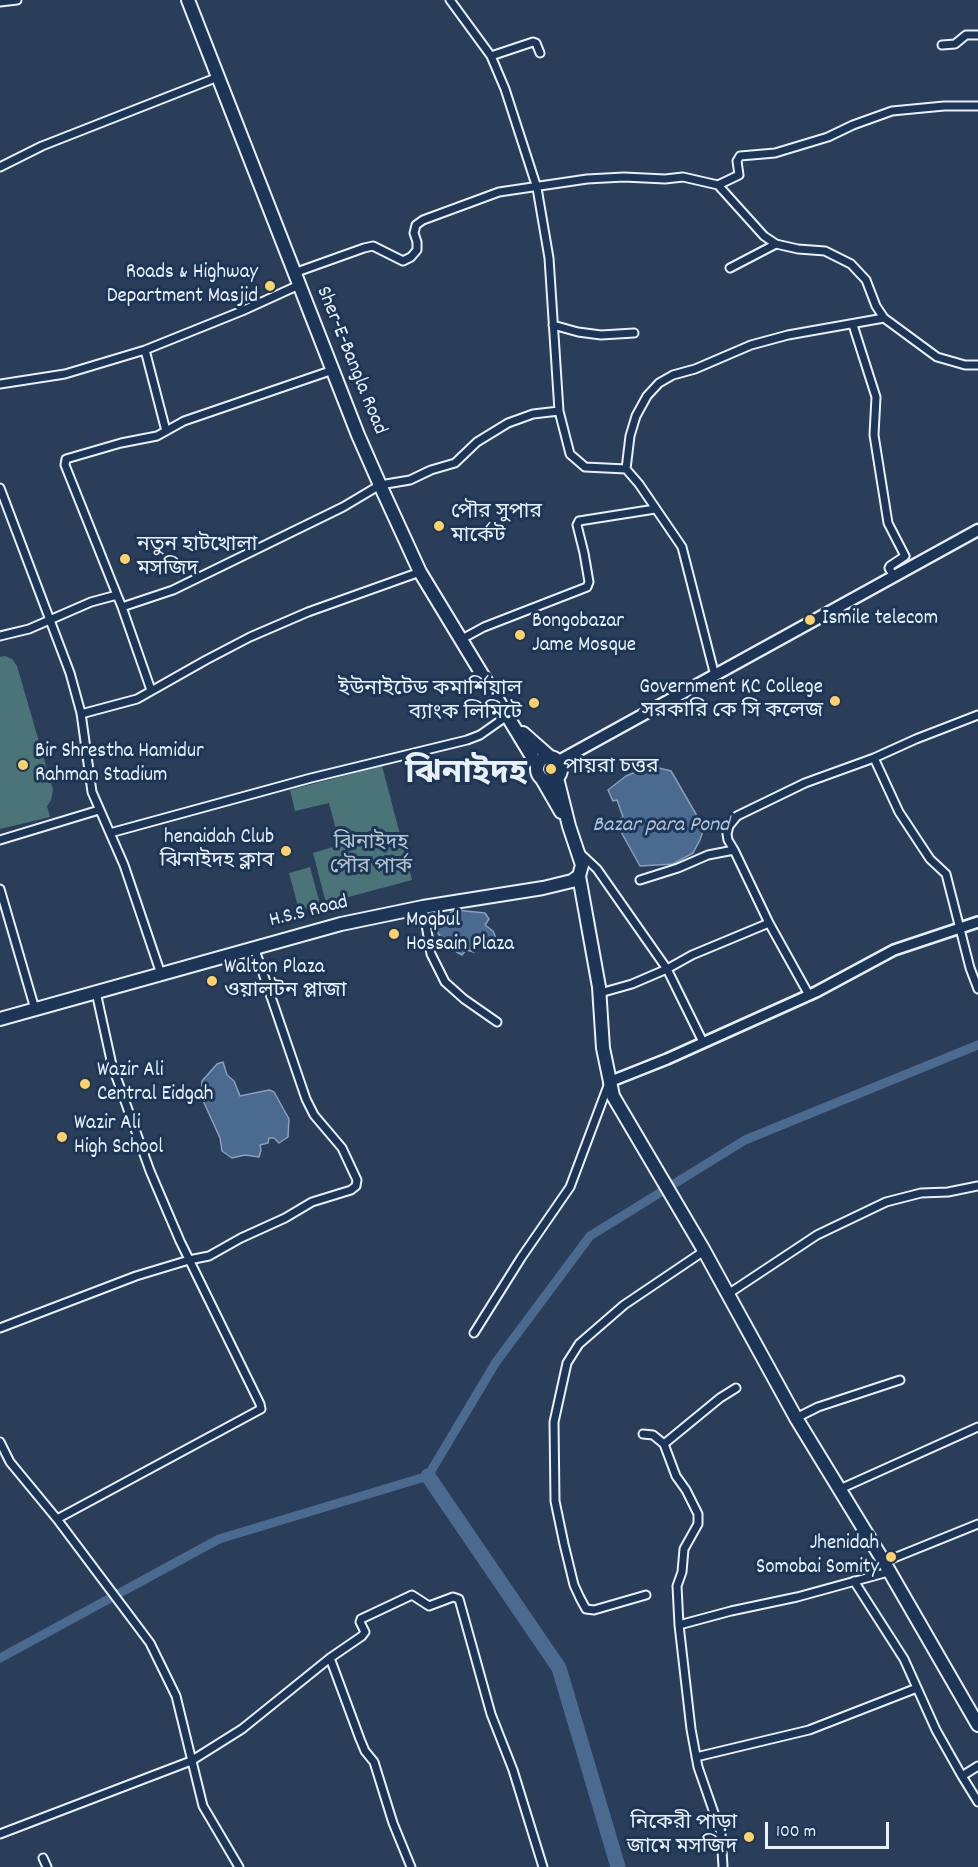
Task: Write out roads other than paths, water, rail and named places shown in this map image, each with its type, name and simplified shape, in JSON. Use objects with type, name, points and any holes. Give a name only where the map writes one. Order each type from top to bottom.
[{"type":"highway","name":"Sher-E-Bangla Road","points":[[188,0],[294,273],[380,485],[420,572],[537,765]]},
{"type":"highway","name":"Sher-E-Bangla Road","points":[[508,718],[557,766]]},
{"type":"highway","points":[[569,826],[538,775],[537,765],[543,758],[557,766],[569,826],[582,865],[579,876],[600,993],[603,1048],[613,1096],[703,1249],[796,1418],[978,1725]]},
{"type":"highway","points":[[542,779],[552,781],[557,766]]},
{"type":"highway","name":"H.S.S Road","points":[[0,1019],[341,924],[423,907],[564,884],[579,876]]},
{"type":"main road","points":[[557,766],[978,530]]},
{"type":"main road","points":[[557,766],[978,538]]},
{"type":"street","points":[[0,2],[17,0]]},
{"type":"street","points":[[450,0],[491,56],[505,89],[537,188],[549,258],[559,411],[570,454],[585,467],[626,469],[639,484],[682,547],[715,677]]},
{"type":"street","points":[[942,45],[955,44],[966,35],[978,35]]},
{"type":"street","points":[[491,56],[533,42],[536,43],[540,53]]},
{"type":"street","points":[[0,166],[42,146],[218,77]]},
{"type":"street","points":[[718,185],[739,175],[737,161],[741,156],[775,153],[828,138],[892,111],[944,106],[978,106]]},
{"type":"street","points":[[294,273],[373,246],[404,261],[417,250],[414,233],[416,225],[423,220],[499,192],[587,179],[683,177],[718,185],[764,236],[776,244],[798,249],[825,251],[844,259],[866,280],[876,306],[884,318],[918,345],[938,357],[978,365]]},
{"type":"street","points":[[730,268],[776,244]]},
{"type":"street","points":[[0,384],[65,374],[145,350],[299,285]]},
{"type":"street","points":[[626,469],[630,436],[636,416],[647,396],[659,383],[673,375],[695,369],[751,345],[788,335],[884,318]]},
{"type":"street","points":[[553,325],[601,335],[634,333]]},
{"type":"street","points":[[853,325],[876,397],[874,435],[888,523],[905,556],[890,566],[894,577]]},
{"type":"street","points":[[145,350],[166,431]]},
{"type":"street","points":[[151,690],[122,607],[65,462],[66,459],[74,455],[157,436],[191,418],[333,370]]},
{"type":"street","points":[[122,607],[173,590],[343,507],[380,485],[410,480],[431,470],[455,464],[477,442],[508,423],[533,414],[559,411]]},
{"type":"street","points":[[0,488],[70,673],[81,714],[89,777],[99,810],[124,865],[161,974]]},
{"type":"street","points":[[460,640],[484,627],[587,587],[588,576],[577,525],[579,521],[655,509]]},
{"type":"street","points":[[81,714],[127,702],[222,651],[308,612],[420,572]]},
{"type":"street","points":[[0,636],[29,629],[117,595]]},
{"type":"street","points":[[809,995],[769,923],[728,840],[729,826],[737,816],[805,783],[874,758],[978,715]]},
{"type":"street","points":[[110,833],[311,778],[473,738],[508,718]]},
{"type":"street","points":[[874,758],[899,812],[930,858],[946,874],[969,968],[978,989]]},
{"type":"street","points":[[0,840],[99,810]]},
{"type":"street","points":[[577,850],[597,869],[667,969],[703,1042]]},
{"type":"street","points":[[640,880],[678,868],[708,855],[734,850]]},
{"type":"street","points":[[0,889],[35,1009]]},
{"type":"street","points":[[423,907],[431,954],[445,982],[464,999],[497,1022]]},
{"type":"street","points":[[474,1333],[521,1258],[570,1187],[609,1082],[809,995],[894,950],[978,922]]},
{"type":"street","points":[[600,993],[632,984],[692,955],[769,923]]},
{"type":"street","points":[[0,1328],[136,1276],[209,1256],[312,1202],[351,1190],[356,1186],[357,1180],[342,1148],[314,1115],[306,1099],[254,947]]},
{"type":"street","points":[[57,1519],[261,1409],[189,1260],[150,1171],[112,1065],[96,992]]},
{"type":"street","points":[[728,1294],[817,1235],[886,1202],[921,1193],[948,1192],[978,1186]]},
{"type":"street","points":[[646,1595],[594,1611],[586,1609],[580,1598],[566,1554],[555,1501],[554,1422],[567,1363],[579,1344],[624,1305],[703,1249]]},
{"type":"street","points":[[796,1418],[818,1407],[900,1380]]},
{"type":"street","points":[[663,1444],[720,1398],[736,1388]]},
{"type":"street","points":[[840,1489],[978,1427]]},
{"type":"street","points":[[643,1434],[653,1435],[663,1444],[676,1476],[698,1514],[698,1524],[684,1549],[682,1572],[677,1586],[679,1624],[696,1757],[721,1833],[723,1867]]},
{"type":"street","points":[[0,1442],[10,1462],[57,1519],[150,1643],[176,1696],[203,1806],[239,1867]]},
{"type":"street","points":[[679,1624],[854,1581],[978,1524]]},
{"type":"street","points":[[854,1581],[904,1659],[936,1730],[978,1802]]},
{"type":"street","points":[[0,1834],[191,1761],[242,1729],[330,1658],[364,1634],[361,1619],[412,1595],[429,1606],[457,1597],[491,1713],[513,1770],[543,1867]]},
{"type":"street","points":[[330,1658],[360,1739],[374,1762],[393,1823],[411,1867]]},
{"type":"street","points":[[696,1757],[809,1730],[917,1688]]},
{"type":"street","points":[[962,1776],[978,1766]]},
{"type":"street","points":[[43,1858],[47,1867]]},
{"type":"water","name":"Bazar para Pond","points":[[651,766],[671,771],[704,828],[693,853],[673,864],[640,866],[615,821],[623,817],[617,800],[613,801],[608,790],[626,776]]},
{"type":"water","points":[[456,910],[485,913],[489,919],[485,925],[493,931],[496,938],[484,945],[482,943],[477,945],[474,952],[466,950],[462,955],[445,945],[438,933],[438,918]]},
{"type":"water","points":[[223,1062],[227,1075],[234,1081],[240,1096],[269,1090],[274,1092],[289,1119],[288,1137],[279,1143],[274,1138],[269,1138],[268,1143],[260,1145],[259,1157],[245,1155],[232,1158],[222,1151],[220,1138],[201,1096],[202,1081],[217,1064]]},
{"type":"waterway","points":[[0,1658],[219,1539],[428,1476],[496,1362],[590,1236],[745,1140],[978,1045]]},
{"type":"waterway","points":[[428,1476],[559,1668],[618,1867]]},
{"type":"place","name":"Roads & Highway Department Masjid","points":[[270,286]]},
{"type":"place","name":"পৌর সুপার মার্কেট","points":[[439,526]]},
{"type":"place","name":"নতুন হাটখোলা মসজিদ","points":[[125,559]]},
{"type":"place","name":"Ismile telecom","points":[[810,620]]},
{"type":"place","name":"Bongobazar Jame Mosque","points":[[520,635]]},
{"type":"place","name":"Government KC College সরকারি কে সি কলেজ","points":[[835,701]]},
{"type":"place","name":"ইউনাইটেড কমার্শিয়াল ব্যাংক লিমিটে","points":[[534,703]]},
{"type":"place","name":"Bir Shrestha Hamidur Rahman Stadium","points":[[23,765]]},
{"type":"place","name":"পায়রা চত্তর","points":[[551,769]]},
{"type":"place","name":"henaidah Club ঝিনাইদহ ক্লাব","points":[[286,851]]},
{"type":"place","name":"Moqbul Hossain Plaza","points":[[394,934]]},
{"type":"place","name":"Walton Plaza ওয়ালটন প্লাজা","points":[[212,981]]},
{"type":"place","name":"Wazir Ali Central Eidgah","points":[[85,1084]]},
{"type":"place","name":"Wazir Ali High School","points":[[62,1137]]},
{"type":"place","name":"Jhenidah Somobai Somity","points":[[891,1557]]},
{"type":"place","name":"নিকেরী পাড়া জামে মসজিদ","points":[[749,1837]]},
{"type":"district","name":"ঝিনাইদহ","points":[[466,777]]},
{"type":"park label","name":"ঝিনাইদহ পৌর পার্ক","points":[[371,857]]}]
